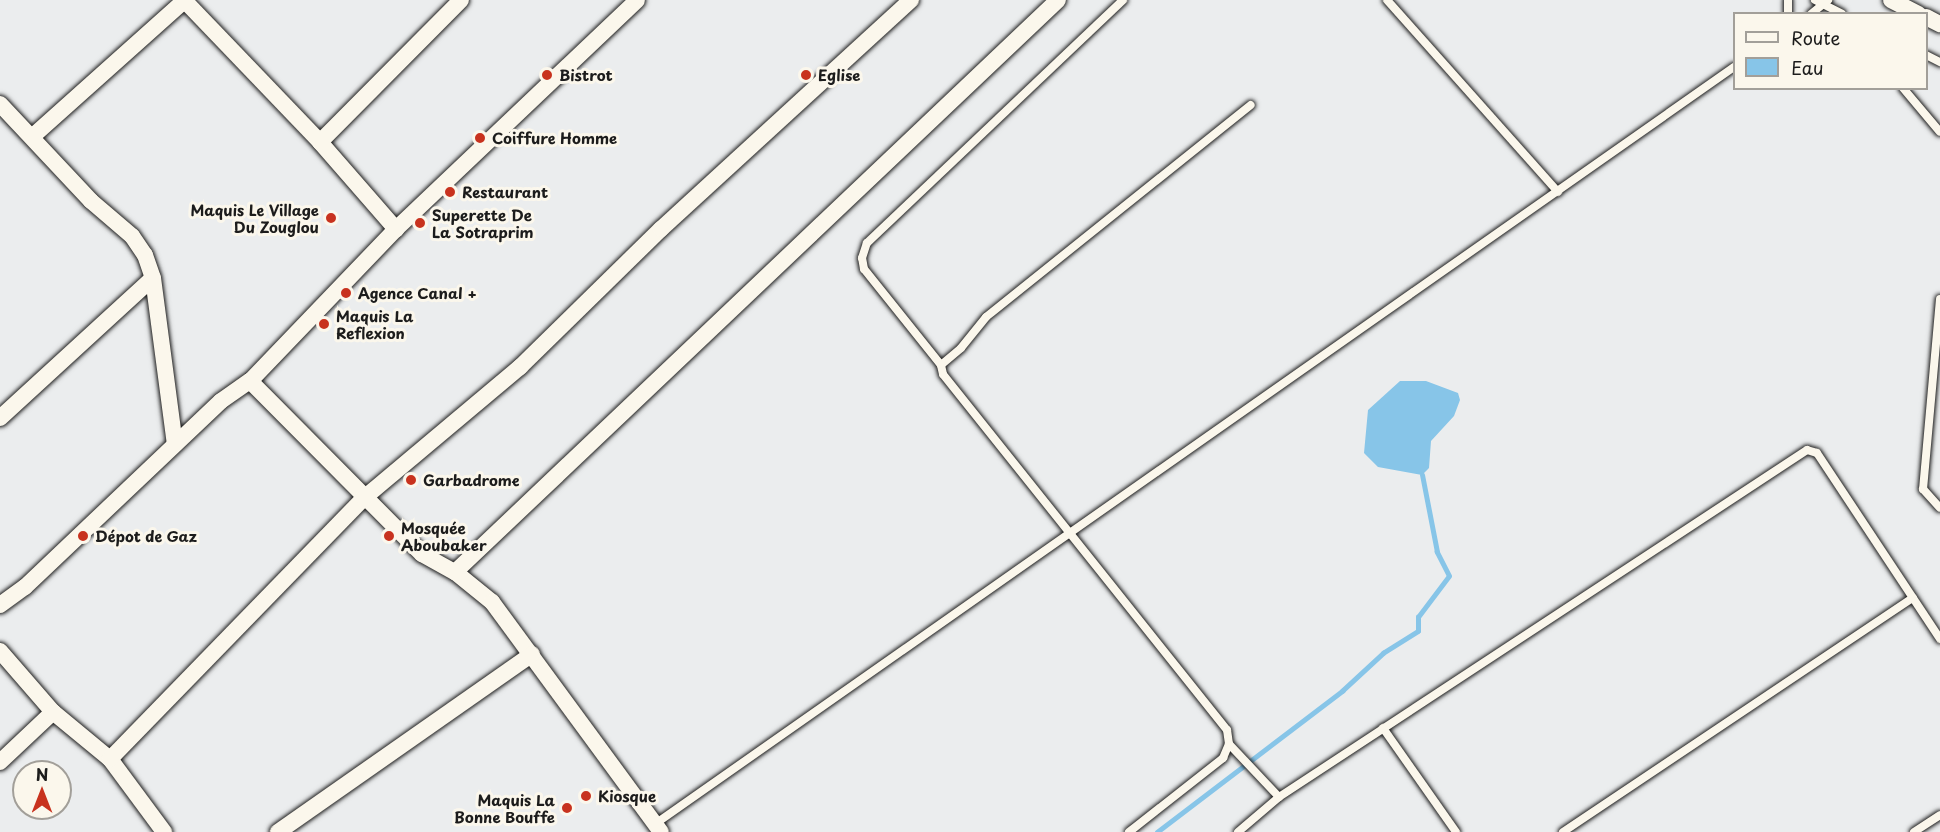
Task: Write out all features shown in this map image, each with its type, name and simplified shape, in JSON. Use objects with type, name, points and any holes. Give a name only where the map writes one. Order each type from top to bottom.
[{"type":"street","points":[[33,136],[184,0],[320,142],[396,229]]},
{"type":"street","points":[[320,142],[461,0]]},
{"type":"street","points":[[0,604],[25,587],[221,401],[250,381],[396,229],[638,0]]},
{"type":"street","points":[[110,759],[364,498],[520,367],[661,229],[911,0]]},
{"type":"street","points":[[455,572],[1058,0]]},
{"type":"street","points":[[1891,0],[1915,12]]},
{"type":"street","points":[[0,104],[33,136],[91,201],[132,236],[153,278],[175,444]]},
{"type":"street","points":[[0,417],[153,278]]},
{"type":"street","points":[[250,381],[422,554],[455,572],[482,591],[532,654],[658,828]]},
{"type":"street","points":[[0,651],[53,712],[110,759],[164,832]]},
{"type":"street","points":[[278,832],[532,654]]},
{"type":"street","points":[[0,762],[53,712]]},
{"type":"lane","points":[[1123,0],[867,243],[862,258],[864,269],[941,365],[943,374],[1220,718],[1229,744],[1279,797]]},
{"type":"lane","points":[[1387,0],[1558,192]]},
{"type":"lane","points":[[1822,1],[1839,12]]},
{"type":"lane","points":[[658,828],[1070,533],[1733,68]]},
{"type":"lane","points":[[1905,90],[1940,132]]},
{"type":"lane","points":[[941,365],[961,348],[986,317],[1251,105]]},
{"type":"lane","points":[[1940,299],[1923,489],[1940,507]]},
{"type":"lane","points":[[1238,832],[1279,797],[1807,450],[1817,453],[1940,639]]},
{"type":"lane","points":[[1563,832],[1913,598]]},
{"type":"lane","points":[[1383,728],[1456,832]]},
{"type":"lane","points":[[1129,832],[1224,758],[1229,744]]},
{"type":"lane","points":[[1914,832],[1940,815]]},
{"type":"water","points":[[1400,381],[1426,381],[1458,393],[1460,400],[1454,416],[1431,441],[1429,468],[1422,475],[1378,467],[1364,453],[1368,410]]},
{"type":"waterway","points":[[1157,832],[1342,691],[1383,653],[1418,631],[1418,617],[1449,576],[1437,552],[1422,475]]},
{"type":"place","name":"Bistrot","points":[[547,75]]},
{"type":"place","name":"Eglise","points":[[806,75]]},
{"type":"place","name":"Coiffure Homme","points":[[480,138]]},
{"type":"place","name":"Restaurant","points":[[450,192]]},
{"type":"place","name":"Maquis Le Village Du Zouglou","points":[[331,218]]},
{"type":"place","name":"Superette De La Sotraprim","points":[[420,223]]},
{"type":"place","name":"Agence Canal +","points":[[346,293]]},
{"type":"place","name":"Maquis La Reflexion","points":[[324,324]]},
{"type":"place","name":"Garbadrome","points":[[411,480]]},
{"type":"place","name":"Dépot de Gaz","points":[[83,536]]},
{"type":"place","name":"Mosquée Aboubaker","points":[[389,536]]},
{"type":"place","name":"Kiosque","points":[[586,796]]},
{"type":"place","name":"Maquis La Bonne Bouffe","points":[[567,808]]}]
